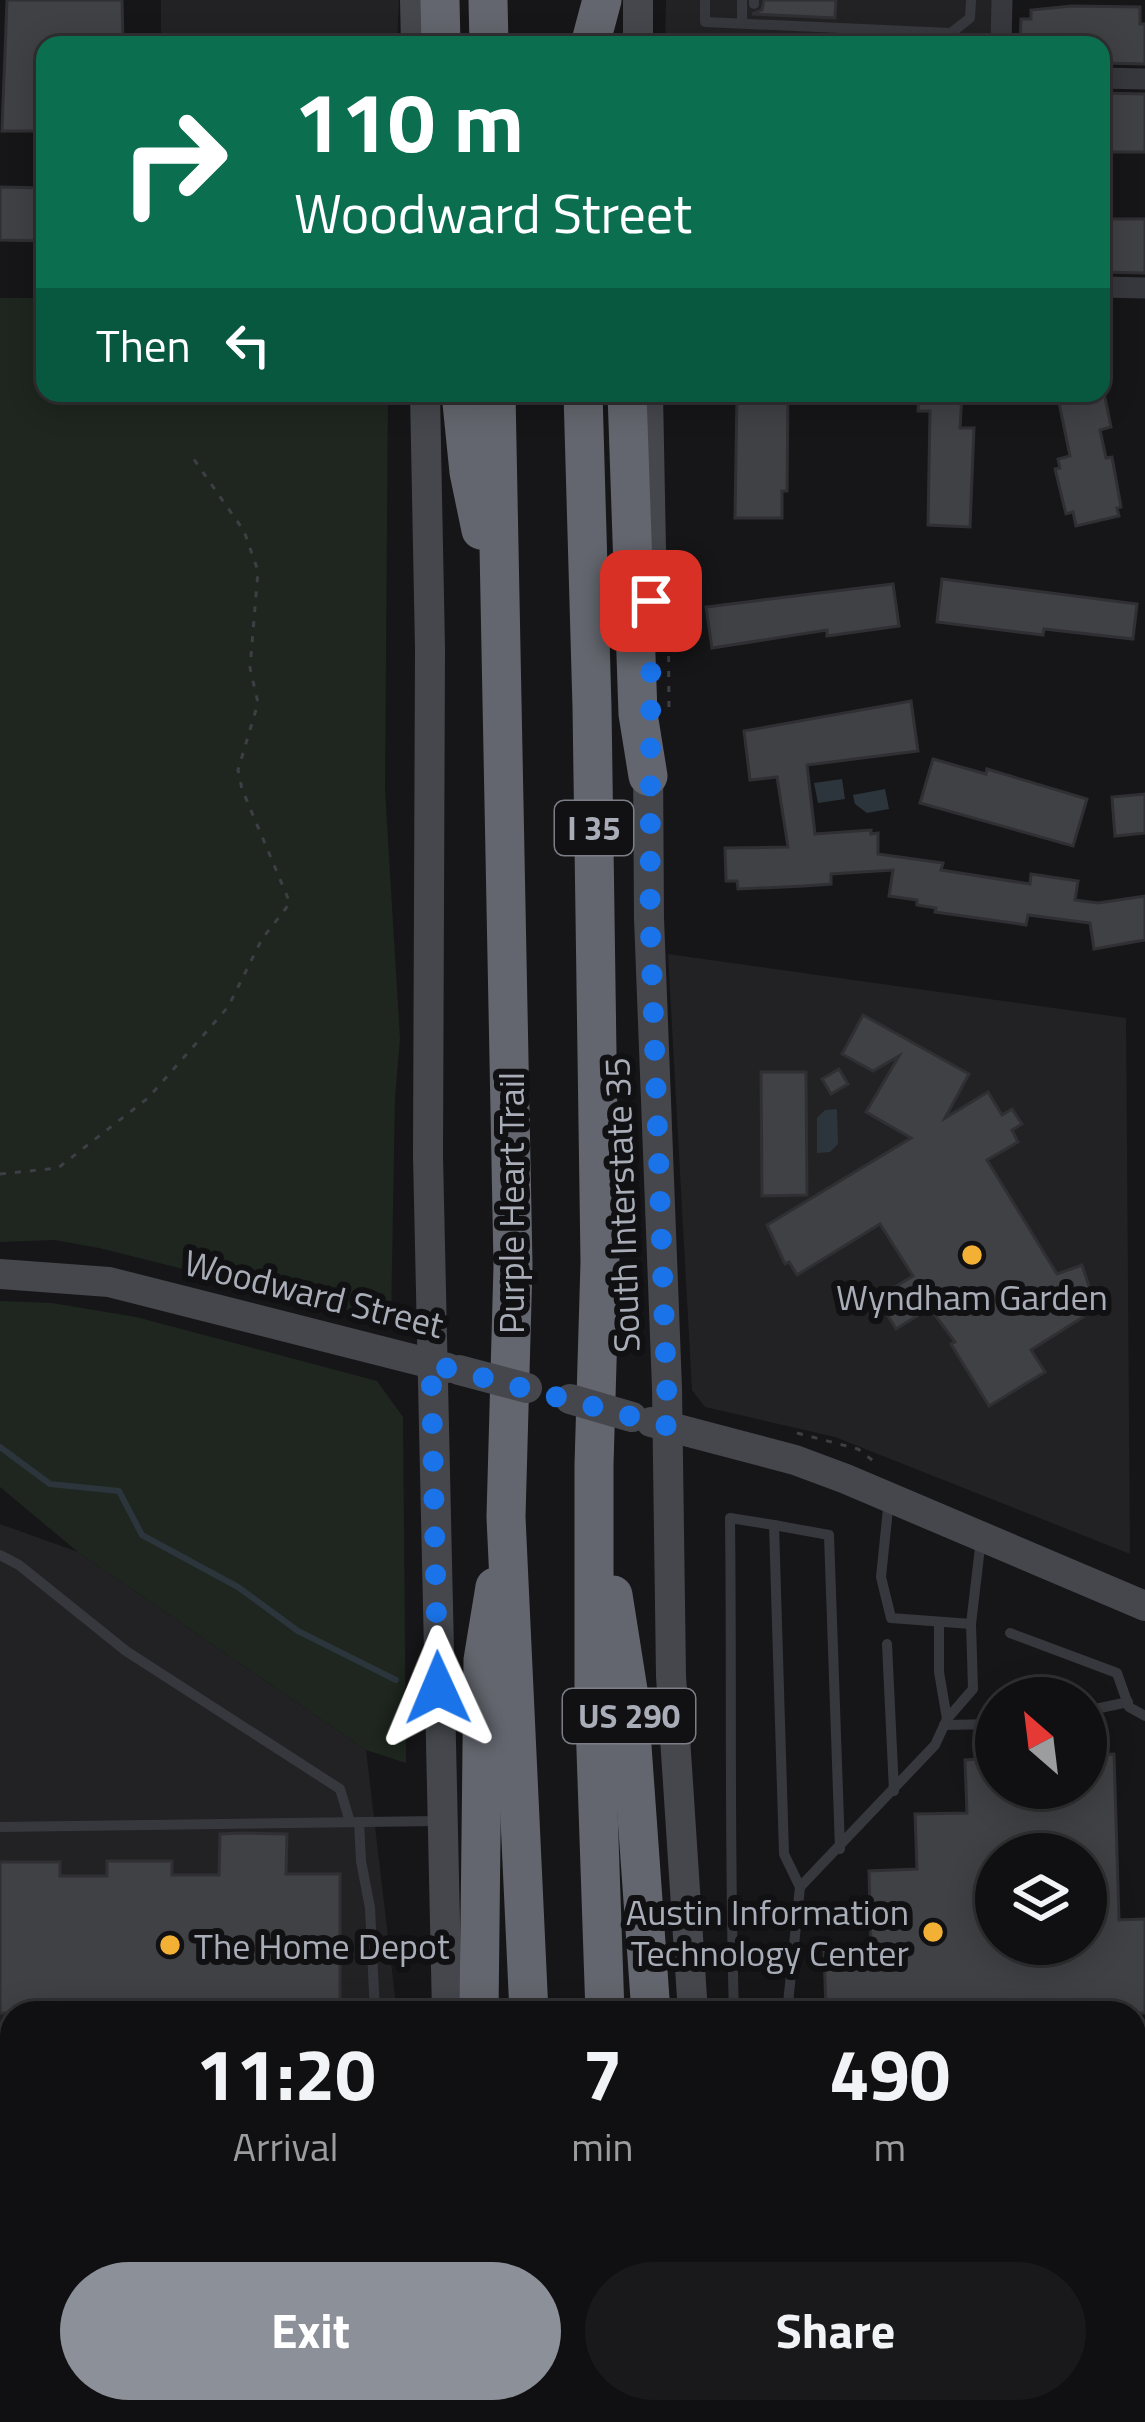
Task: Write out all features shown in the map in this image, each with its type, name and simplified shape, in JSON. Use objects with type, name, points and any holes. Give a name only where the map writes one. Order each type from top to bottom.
[{"type":"highway","points":[[440,0],[441,36]]},
{"type":"highway","points":[[488,0],[489,36]]},
{"type":"highway","points":[[573,0],[574,36]]},
{"type":"highway","points":[[592,36],[602,0]]},
{"type":"highway","points":[[617,0],[618,36]]},
{"type":"highway","points":[[462,402],[469,472],[500,632]]},
{"type":"highway","name":"Purple Heart Trail","points":[[496,402],[513,1265],[506,1517],[528,2001]]},
{"type":"highway","name":"I 35","points":[[583,402],[600,1262],[594,1692],[605,2001]]},
{"type":"highway","points":[[627,402],[638,715],[648,776]]},
{"type":"highway","name":"US 290","points":[[594,1465],[628,1690],[650,2001]]},
{"type":"highway","points":[[479,2001],[482,1660],[506,1517]]},
{"type":"main road","points":[[416,0],[416,36]]},
{"type":"main road","points":[[638,0],[638,36]]},
{"type":"main road","points":[[425,402],[445,1367],[441,1821],[447,2001]]},
{"type":"main road","name":"South Interstate 35","points":[[648,402],[648,776],[671,1676],[692,2001]]},
{"type":"main road","name":"Woodward Street","points":[[0,1274],[109,1282],[795,1460],[1145,1606]]},
{"type":"street","points":[[1001,36],[1002,0]]},
{"type":"street","points":[[1110,78],[1145,79]]},
{"type":"street","points":[[1110,287],[1145,288]]},
{"type":"lane","points":[[705,0],[704,22],[951,33],[970,18],[970,0]]},
{"type":"lane","points":[[750,1],[750,23]]},
{"type":"lane","points":[[889,1496],[881,1576],[891,1618],[971,1624]]},
{"type":"lane","points":[[734,2001],[728,1825],[730,1518],[829,1535],[840,1850]]},
{"type":"lane","points":[[774,1525],[784,1854],[800,1887],[788,2001]]},
{"type":"lane","points":[[800,1887],[935,1745],[946,1722],[973,1689],[971,1624],[982,1536]]},
{"type":"lane","points":[[0,1555],[19,1565],[126,1652],[340,1789],[354,1822],[370,1908],[374,2001]]},
{"type":"lane","points":[[939,1623],[946,1722]]},
{"type":"lane","points":[[1010,1633],[1117,1673],[1128,1702],[1145,1716]]},
{"type":"lane","points":[[886,1644],[894,1791]]},
{"type":"lane","points":[[1107,1706],[1128,1702]]},
{"type":"lane","points":[[946,1722],[975,1723]]},
{"type":"lane","points":[[0,1827],[441,1821]]},
{"type":"path","points":[[0,1174],[58,1168],[148,1098],[228,1007],[262,939],[290,903],[238,770],[258,703],[250,668],[258,572],[244,531],[193,458]]},
{"type":"path","points":[[668,575],[669,716]]},
{"type":"path","points":[[837,1442],[868,1455]]},
{"type":"shaded area","points":[[161,0],[399,0],[397,36],[161,36]]},
{"type":"shaded area","points":[[666,0],[992,0],[992,36],[665,36]]},
{"type":"shaded area","points":[[0,298],[36,298],[36,402],[388,402],[385,790],[400,1039],[391,1321],[99,1248],[55,1240],[0,1242]]},
{"type":"shaded area","points":[[842,779],[845,799],[818,803],[814,783]]},
{"type":"shaded area","points":[[885,789],[889,809],[867,813],[855,804],[853,795]]},
{"type":"shaded area","points":[[668,954],[1126,1018],[1130,1554],[835,1437],[705,1407],[692,1390]]},
{"type":"shaded area","points":[[837,1109],[838,1144],[830,1152],[817,1153],[817,1118],[825,1110]]},
{"type":"shaded area","points":[[0,1301],[52,1303],[136,1317],[377,1381],[403,1417],[406,1763],[366,1750],[78,1552],[0,1487]]},
{"type":"shaded area","points":[[0,1524],[78,1552],[366,1750],[396,2001],[0,2001]]},
{"type":"building","points":[[7,0],[122,0],[123,36],[36,36],[36,131],[2,131]]},
{"type":"building","points":[[764,0],[836,0],[835,18],[752,14],[762,10]]},
{"type":"building","points":[[1140,7],[1145,64],[1110,63],[1110,36],[1020,36],[1021,19],[1031,19],[1031,10]]},
{"type":"building","points":[[1110,93],[1145,94],[1145,152],[1110,152]]},
{"type":"building","points":[[0,187],[36,188],[36,241],[0,240]]},
{"type":"building","points":[[1110,219],[1145,219],[1145,273],[1110,272]]},
{"type":"building","points":[[737,402],[788,402],[787,491],[782,491],[782,518],[735,518]]},
{"type":"building","points":[[918,402],[961,402],[960,428],[974,428],[970,527],[928,525],[930,411],[918,411]]},
{"type":"building","points":[[1059,402],[1106,402],[1111,427],[1100,430],[1106,458],[1112,457],[1119,516],[1076,526],[1073,512],[1066,514],[1055,469],[1060,468],[1058,459],[1070,456]]},
{"type":"building","points":[[942,579],[1137,604],[1133,639],[1044,629],[1043,635],[937,622]]},
{"type":"building","points":[[893,584],[899,626],[827,636],[827,630],[712,648],[706,607]]},
{"type":"building","points":[[911,701],[918,751],[807,765],[815,834],[871,830],[871,834],[878,833],[878,854],[943,863],[941,870],[1030,884],[1031,874],[1078,881],[1075,900],[1098,903],[1145,896],[1145,940],[1094,949],[1090,923],[1028,915],[1026,925],[935,912],[936,908],[917,905],[917,900],[889,896],[893,870],[831,874],[831,884],[804,886],[738,889],[737,881],[726,881],[725,848],[788,847],[777,777],[750,780],[744,731]]},
{"type":"building","points":[[933,759],[986,774],[987,769],[1087,799],[1073,846],[920,803]]},
{"type":"building","points":[[1145,794],[1145,833],[1115,836],[1112,797]]},
{"type":"building","name":"Wyndham Garden","points":[[863,1015],[969,1074],[945,1118],[988,1092],[1002,1115],[1012,1109],[1022,1124],[1012,1130],[1018,1142],[987,1160],[1057,1274],[1082,1265],[1093,1298],[1075,1304],[1083,1317],[1031,1350],[1045,1372],[989,1406],[951,1344],[955,1342],[930,1308],[896,1329],[877,1298],[913,1276],[880,1224],[797,1275],[789,1262],[785,1264],[767,1225],[911,1138],[866,1112],[899,1056],[873,1071],[842,1054]]},
{"type":"building","points":[[839,1069],[848,1084],[831,1094],[822,1079]]},
{"type":"building","points":[[761,1072],[806,1072],[807,1195],[762,1196]]},
{"type":"building","name":"Austin Information Technology Center","points":[[1107,1754],[1114,1754],[1119,1920],[1145,1919],[1145,2001],[826,2001],[824,1948],[871,1946],[869,1871],[917,1869],[915,1814],[967,1813],[965,1760],[975,1759],[975,1809],[1107,1809]]},
{"type":"building","name":"The Home Depot","points":[[220,1834],[287,1834],[286,1874],[340,1874],[340,2001],[0,2001],[0,1862],[60,1862],[60,1876],[107,1876],[107,1861],[172,1861],[172,1875],[219,1875]]},
{"type":"waterway","points":[[0,1447],[50,1484],[119,1491],[142,1535],[238,1587],[298,1631],[396,1680]]},
{"type":"place","name":"Wyndham Garden","points":[[972,1255]]},
{"type":"place","name":"Austin Information Technology Center","points":[[933,1932]]},
{"type":"place","name":"The Home Depot","points":[[170,1945]]},
{"type":"route","points":[[438,1688],[431,1364],[668,1426],[650,918],[651,601]]}]
